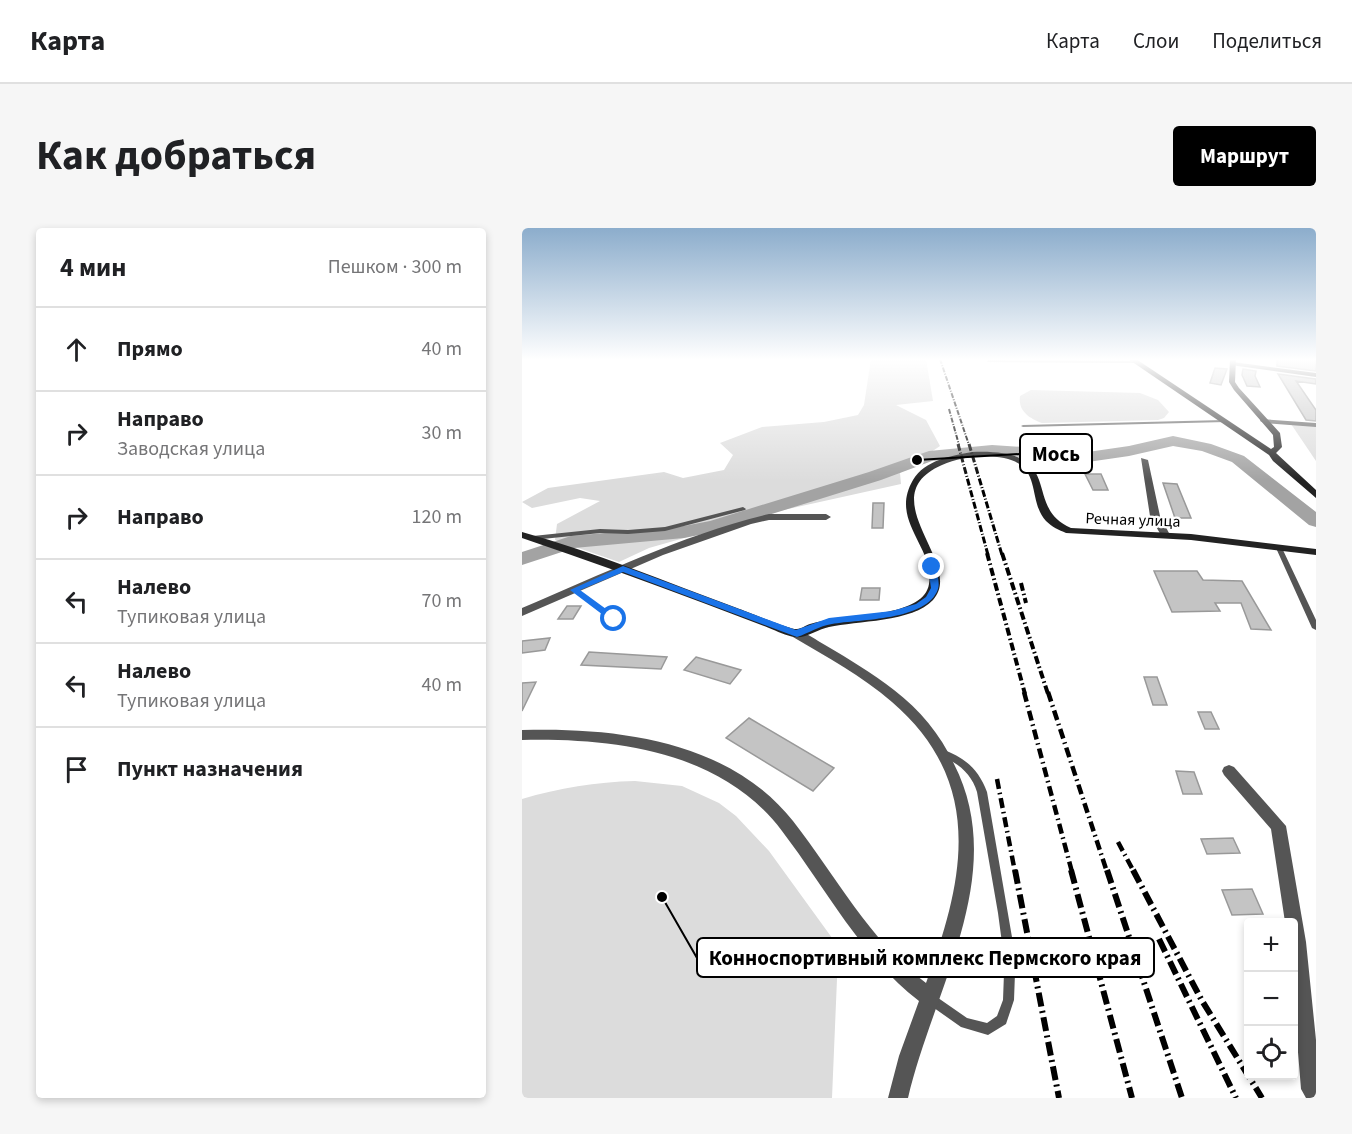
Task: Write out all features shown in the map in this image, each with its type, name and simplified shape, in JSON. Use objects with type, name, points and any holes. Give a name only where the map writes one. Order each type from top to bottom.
[{"type":"street","points":[[1192,400],[1272,453],[1316,495]]},
{"type":"street","points":[[1246,400],[1276,435],[1278,447],[1272,453]]},
{"type":"street","points":[[1264,421],[1316,425]]},
{"type":"street","name":"Речная улица","points":[[797,634],[809,627],[829,621],[903,612],[929,598],[935,582],[926,551],[911,515],[909,495],[915,481],[924,470],[952,457],[991,455],[1014,458],[1026,466],[1034,477],[1044,513],[1056,526],[1088,533],[1165,535],[1316,552]]},
{"type":"street","points":[[1144,460],[1155,516],[1165,535]]},
{"type":"street","points":[[522,612],[699,537],[769,517],[826,518]]},
{"type":"street","points":[[526,537],[623,569],[797,634],[873,681],[924,728],[940,752],[949,768],[960,799],[968,839],[968,859],[965,882],[952,933],[912,1043],[898,1098]]},
{"type":"street","points":[[522,735],[590,734],[640,741],[701,761],[734,780],[779,816],[865,935],[897,972],[929,997]]},
{"type":"street","points":[[1229,771],[1278,826],[1297,942],[1311,1089],[1316,1093]]},
{"type":"lane","points":[[1023,426],[1224,421]]},
{"type":"lane","points":[[526,537],[664,529],[743,509]]},
{"type":"lane","points":[[1279,548],[1316,628]]},
{"type":"lane","points":[[574,590],[614,619]]},
{"type":"lane","points":[[929,997],[953,1018],[967,1026],[979,1029],[992,1028],[1006,1014],[1010,988],[1004,921],[982,792],[979,782],[966,766],[940,752]]},
{"type":"shaded area","points":[[865,400],[933,400],[896,405],[926,420],[940,446],[900,473],[901,484],[779,511],[649,548],[619,562],[555,540],[557,524],[600,501],[580,498],[532,508],[522,502],[548,488],[664,472],[683,478],[724,470],[733,455],[720,443],[762,427],[824,422],[858,415]]},
{"type":"shaded area","points":[[1157,400],[1169,412],[1164,418],[1158,420],[1042,423],[1023,410],[1020,401]]},
{"type":"shaded area","points":[[1291,424],[1316,426],[1316,461]]},
{"type":"shaded area","points":[[635,781],[682,786],[719,803],[736,816],[769,851],[835,942],[837,979],[832,1098],[522,1098],[522,799],[578,786]]},
{"type":"building","points":[[1294,400],[1309,400],[1316,410],[1316,421],[1306,420]]},
{"type":"building","points":[[1085,474],[1101,474],[1108,490],[1093,490]]},
{"type":"building","points":[[1163,483],[1177,484],[1191,518],[1175,518]]},
{"type":"building","points":[[873,503],[884,503],[883,528],[872,528]]},
{"type":"building","points":[[1154,571],[1197,571],[1203,580],[1242,581],[1271,630],[1251,629],[1241,603],[1215,603],[1220,611],[1172,612]]},
{"type":"building","points":[[862,588],[880,588],[879,600],[860,600]]},
{"type":"building","points":[[567,606],[581,606],[573,619],[558,619]]},
{"type":"building","points":[[550,638],[545,650],[522,653],[522,641]]},
{"type":"building","points":[[589,652],[667,657],[661,669],[581,665]]},
{"type":"building","points":[[696,657],[741,670],[730,684],[684,670]]},
{"type":"building","points":[[1144,677],[1157,677],[1167,705],[1153,705]]},
{"type":"building","points":[[536,682],[522,711],[522,683]]},
{"type":"building","points":[[1198,712],[1211,712],[1219,729],[1205,729]]},
{"type":"building","points":[[749,718],[834,768],[813,791],[726,738]]},
{"type":"building","points":[[1176,771],[1194,772],[1202,794],[1183,794]]},
{"type":"building","points":[[1233,838],[1240,853],[1207,854],[1201,839]]},
{"type":"building","points":[[1252,889],[1263,914],[1232,915],[1222,890]]},
{"type":"waterway","points":[[522,559],[571,542],[684,532],[714,526],[875,476],[929,456],[992,450],[1038,453],[1074,459],[1129,451],[1173,441],[1206,447],[1238,459],[1316,521]]},
{"type":"railway","points":[[954,400],[969,445]]},
{"type":"railway","points":[[949,409],[959,445]]},
{"type":"railway","points":[[958,444],[988,555]]},
{"type":"railway","points":[[969,444],[1002,555]]},
{"type":"railway","points":[[987,553],[1025,694]]},
{"type":"railway","points":[[1002,553],[1048,694]]},
{"type":"railway","points":[[1021,583],[1026,603]]},
{"type":"railway","points":[[1024,692],[1072,872]]},
{"type":"railway","points":[[1048,692],[1107,872]]},
{"type":"railway","points":[[997,779],[1015,872]]},
{"type":"railway","points":[[1118,842],[1134,872]]},
{"type":"railway","points":[[1015,870],[1059,1098]]},
{"type":"railway","points":[[1071,870],[1132,1098]]},
{"type":"railway","points":[[1107,870],[1182,1098]]},
{"type":"railway","points":[[1133,870],[1201,999],[1262,1098]]},
{"type":"railway","points":[[1159,939],[1236,1098]]},
{"type":"place","name":"Мось","points":[[917,460]]},
{"type":"place","name":"Конноспортивный комплекс Пермского края","points":[[662,897]]},
{"type":"route","points":[[614,619],[574,590],[623,569],[797,634],[809,627],[829,621],[893,614],[919,606],[929,598],[935,588],[932,567]]}]
